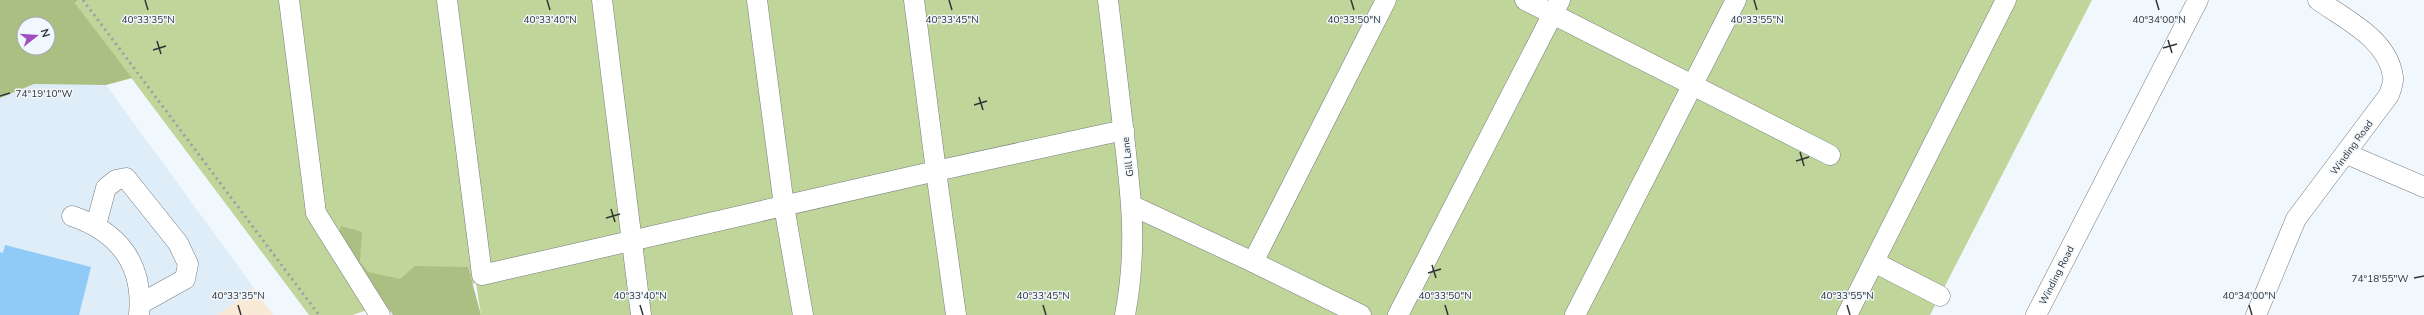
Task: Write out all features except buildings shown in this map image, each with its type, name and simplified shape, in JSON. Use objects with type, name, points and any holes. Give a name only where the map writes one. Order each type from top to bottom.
[{"type":"street","points":[[289,0],[316,213],[380,315]]},
{"type":"street","points":[[447,0],[482,275],[936,171],[1124,130]]},
{"type":"street","points":[[602,0],[633,240],[641,315]]},
{"type":"street","points":[[757,0],[784,206],[803,315]]},
{"type":"street","points":[[914,0],[956,315]]},
{"type":"street","name":"Gill Lane","points":[[1108,0],[1133,206],[1133,248],[1130,286],[1125,315]]},
{"type":"street","points":[[1253,262],[1386,0]]},
{"type":"street","points":[[1525,0],[1556,7],[1693,85],[1830,155]]},
{"type":"street","points":[[1575,315],[1736,0]]},
{"type":"street","points":[[1847,315],[2006,0]]},
{"type":"street","name":"Winding Road","points":[[2036,315],[2198,0]]},
{"type":"street","name":"Winding Road","points":[[2256,315],[2296,219],[2390,94],[2394,78],[2388,60],[2380,44],[2318,0]]},
{"type":"street","points":[[1398,315],[1556,7]]},
{"type":"street","points":[[2346,154],[2424,187]]},
{"type":"street","points":[[96,225],[106,188],[116,180],[126,178],[178,243],[188,264],[186,279],[140,310]]},
{"type":"street","points":[[1133,206],[1253,262],[1361,315]]},
{"type":"street","points":[[72,216],[96,225],[111,235],[127,254],[138,278],[140,310]]},
{"type":"street","points":[[1874,262],[1940,296]]},
{"type":"shaded area","points":[[34,84],[106,85],[254,288],[217,315],[0,315],[0,98]]},
{"type":"shaded area","points":[[254,288],[273,315],[217,315]]},
{"type":"green space","points":[[0,0],[78,0],[75,3],[132,78],[106,85],[34,84],[0,98]]},
{"type":"green space","points":[[78,0],[2092,0],[1930,315],[481,315],[476,283],[377,307],[352,315],[309,315],[75,3]]},
{"type":"green space","points":[[341,226],[362,232],[360,262],[368,272],[400,279],[415,266],[468,267],[481,315],[393,315],[337,238]]},
{"type":"railway","points":[[83,0],[319,315]]}]
